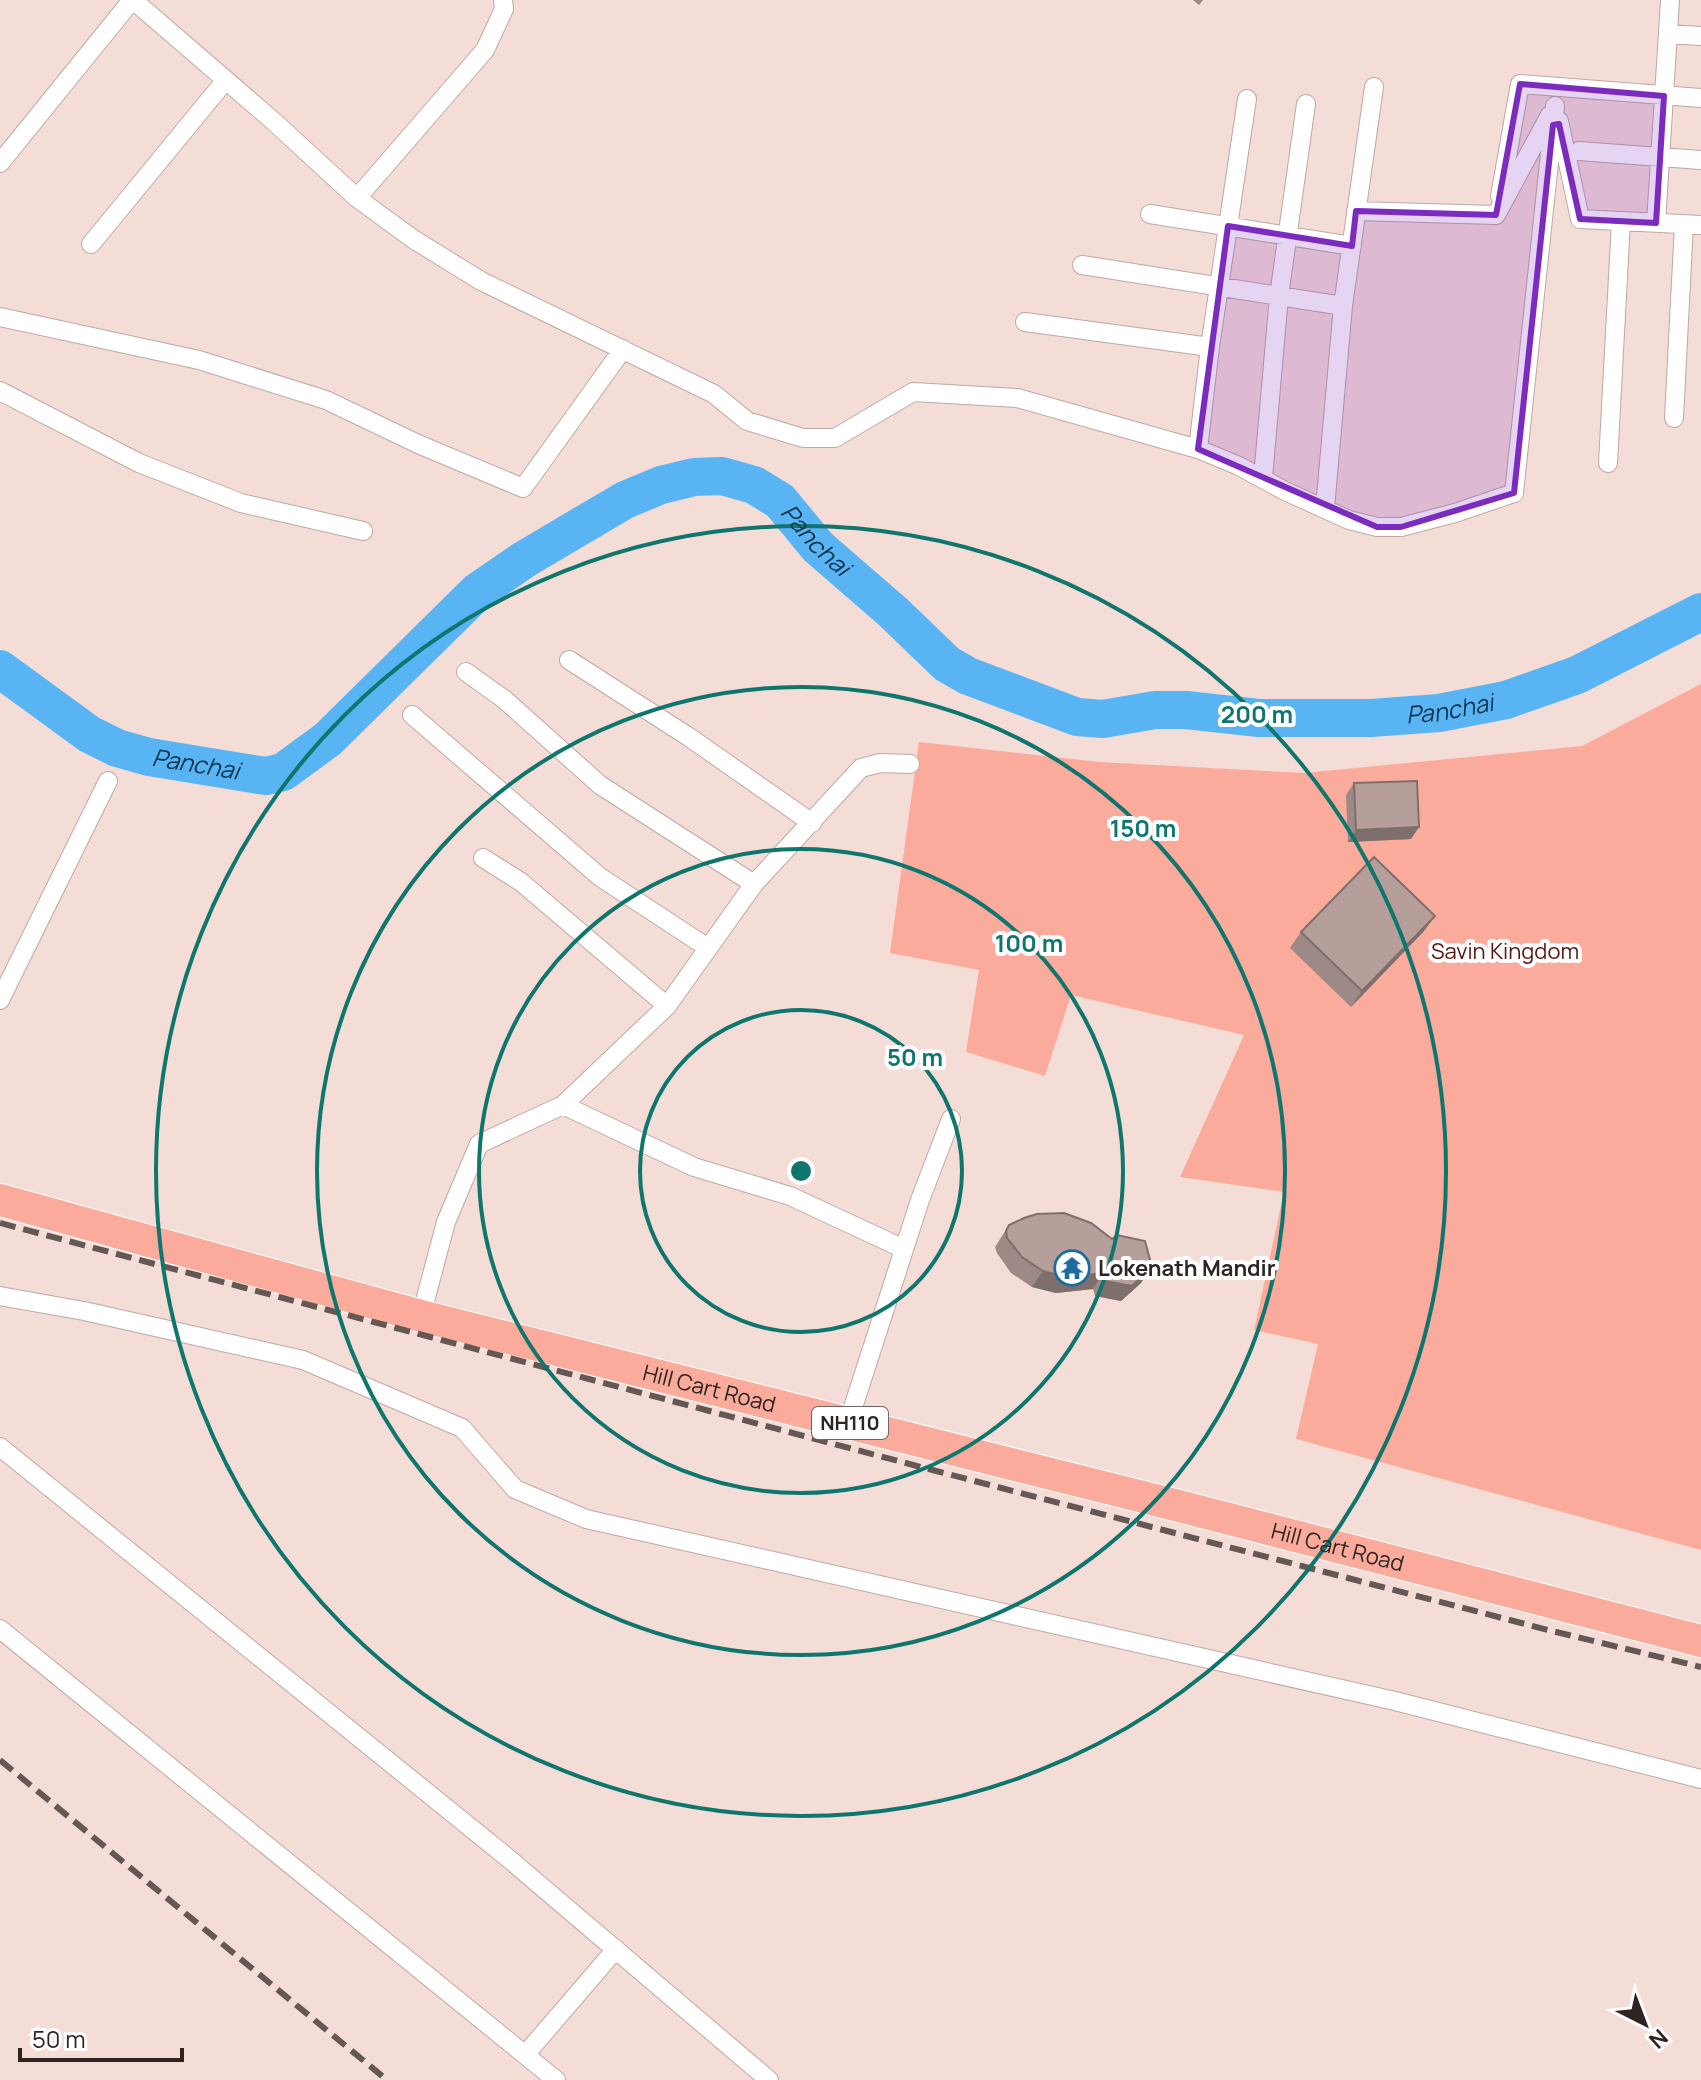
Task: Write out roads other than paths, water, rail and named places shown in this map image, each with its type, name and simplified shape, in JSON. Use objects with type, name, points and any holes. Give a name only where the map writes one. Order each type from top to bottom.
[{"type":"highway","name":"Hill Cart Road","points":[[0,1200],[421,1316],[1701,1641]]},
{"type":"street","points":[[0,163],[133,0],[357,198],[413,239],[481,281],[714,394],[747,421],[803,438],[835,438],[913,392],[1017,398],[1198,449],[1349,520],[1377,527],[1401,527],[1514,493],[1555,106]]},
{"type":"street","points":[[357,198],[485,50],[504,9],[503,0]]},
{"type":"street","points":[[1656,223],[1670,0]]},
{"type":"street","points":[[1668,34],[1701,36]]},
{"type":"street","points":[[91,244],[225,81]]},
{"type":"street","points":[[1496,215],[1520,84],[1701,98]]},
{"type":"street","points":[[1325,508],[1343,306],[1374,87]]},
{"type":"street","points":[[1198,449],[1247,99]]},
{"type":"street","points":[[1263,478],[1279,296],[1306,104]]},
{"type":"street","points":[[1496,215],[1555,106]]},
{"type":"street","points":[[1555,106],[1580,219],[1693,224],[1674,418]]},
{"type":"street","points":[[1579,151],[1701,160]]},
{"type":"street","points":[[1356,211],[1496,215]]},
{"type":"street","points":[[1150,214],[1352,246]]},
{"type":"street","points":[[1608,463],[1621,221]]},
{"type":"street","points":[[1082,265],[1343,306]]},
{"type":"street","points":[[0,317],[199,360],[326,400],[418,444],[523,488],[623,349]]},
{"type":"street","points":[[1025,322],[1210,347]]},
{"type":"street","points":[[0,391],[139,463],[226,498],[363,531]]},
{"type":"street","points":[[569,660],[689,737],[812,823]]},
{"type":"street","points":[[466,672],[505,700],[600,785],[754,884]]},
{"type":"street","points":[[412,715],[600,877],[708,948]]},
{"type":"street","points":[[421,1316],[446,1222],[479,1144],[563,1105],[667,1006],[754,884],[861,768],[880,763],[910,764]]},
{"type":"street","points":[[0,1000],[108,781]]},
{"type":"street","points":[[483,858],[521,882],[667,1006]]},
{"type":"street","points":[[563,1105],[694,1167],[790,1196],[904,1249]]},
{"type":"street","points":[[848,1423],[904,1249],[951,1119]]},
{"type":"street","points":[[0,1296],[84,1311],[303,1360],[462,1428],[515,1489],[586,1519],[1395,1701],[1701,1779]]},
{"type":"street","points":[[0,1447],[508,1858],[769,2080]]},
{"type":"street","points":[[0,1629],[556,2080]]},
{"type":"street","points":[[525,2055],[616,1949]]},
{"type":"waterway","name":"Panchai","points":[[0,669],[89,734],[117,748],[149,757],[266,776],[283,772],[328,739],[477,592],[525,559],[625,500],[661,485],[694,477],[722,476],[754,485],[780,501],[818,547],[947,664],[968,676],[1077,717],[1103,719],[1155,710],[1259,718],[1371,718],[1439,713],[1506,700],[1577,675],[1701,612]]},
{"type":"railway","points":[[0,1223],[936,1471],[1701,1667]]},
{"type":"railway","points":[[0,1760],[387,2080]]},
{"type":"place","name":"Lokenath Mandir","points":[[1072,1268]]},
{"type":"park label","name":"Savin Kingdom","points":[[1505,951]]}]
